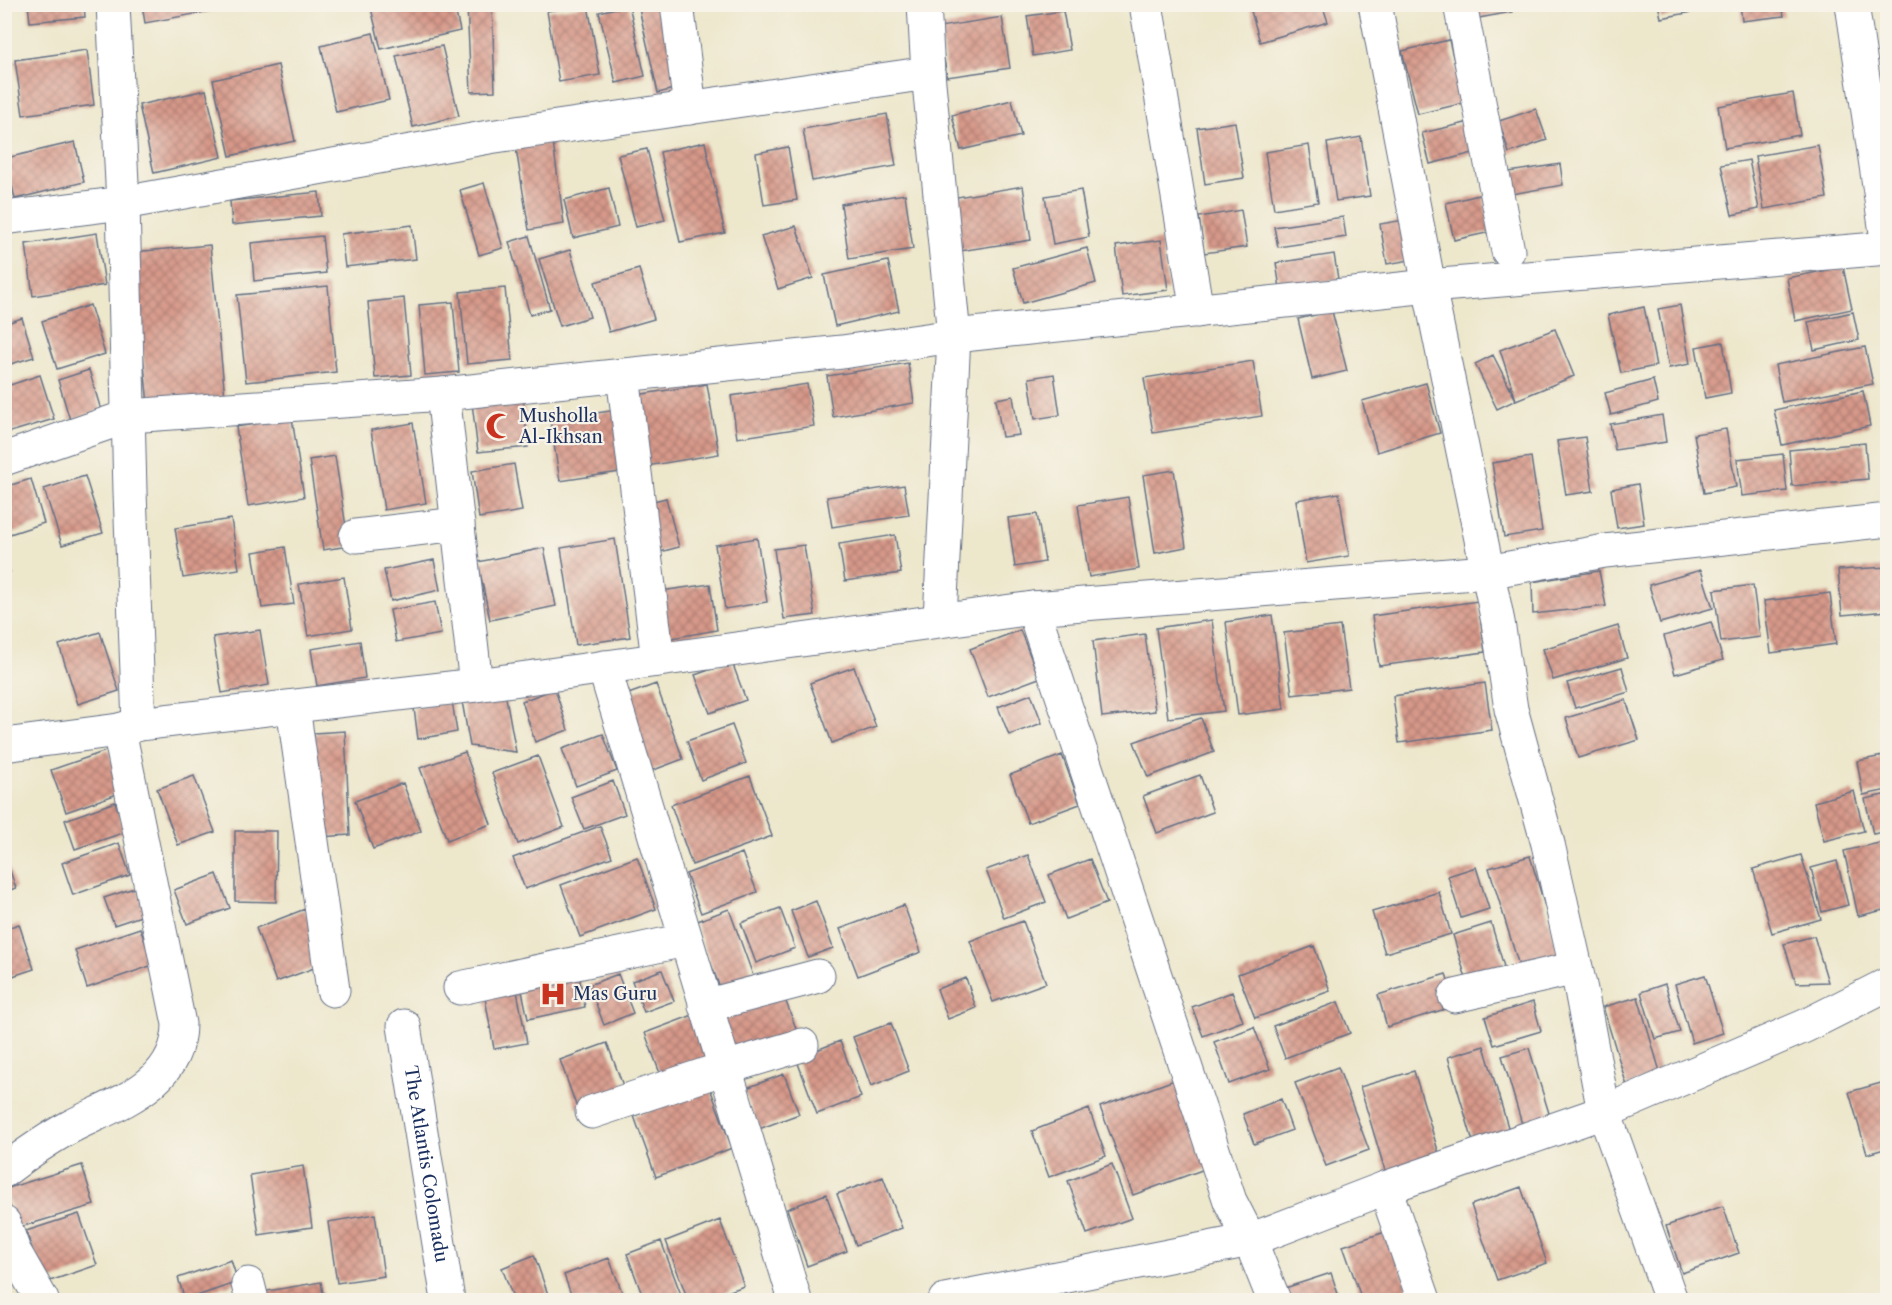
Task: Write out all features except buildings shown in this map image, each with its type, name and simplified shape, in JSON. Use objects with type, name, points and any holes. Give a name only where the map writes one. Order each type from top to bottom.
[{"type":"street","points":[[4,1171],[69,1128],[136,1096],[160,1075],[172,1060],[179,1036],[180,1024],[129,727],[129,416],[123,203],[113,4]]},
{"type":"street","points":[[677,4],[690,108]]},
{"type":"street","points":[[924,4],[928,73],[954,336],[940,619]]},
{"type":"street","points":[[1146,4],[1197,310]]},
{"type":"street","points":[[1375,4],[1429,286],[1498,622],[1511,709],[1548,844],[1576,968],[1604,1112],[1671,1300]]},
{"type":"street","points":[[1460,4],[1508,251]]},
{"type":"street","points":[[4,459],[129,416],[443,394],[842,352],[954,336],[1429,286],[1887,247],[1852,4]]},
{"type":"street","points":[[4,218],[123,203],[489,137],[928,73]]},
{"type":"street","points":[[623,375],[658,660]]},
{"type":"street","points":[[443,394],[476,685]]},
{"type":"street","points":[[4,745],[129,727],[476,685],[940,619],[1033,608],[1486,572],[1616,549],[1887,520]]},
{"type":"street","points":[[356,536],[458,525]]},
{"type":"street","points":[[1033,608],[1230,1201],[1250,1240],[1275,1300]]},
{"type":"street","points":[[604,667],[795,1300]]},
{"type":"street","points":[[293,707],[333,990]]},
{"type":"street","points":[[460,988],[685,940]]},
{"type":"street","points":[[1455,996],[1576,968]]},
{"type":"street","points":[[705,1006],[818,976]]},
{"type":"street","points":[[945,1300],[1250,1240],[1385,1188],[1604,1112],[1805,1026],[1887,984]]},
{"type":"street","name":"The Atlantis Colomadu","points":[[404,1026],[448,1300]]},
{"type":"street","points":[[592,1112],[802,1045]]},
{"type":"street","points":[[1385,1188],[1424,1300]]},
{"type":"street","points":[[4,1223],[14,1251],[42,1300]]},
{"type":"place","name":"Musholla Al-Ikhsan","points":[[499,426]]},
{"type":"place","name":"Mas Guru","points":[[553,994]]}]
